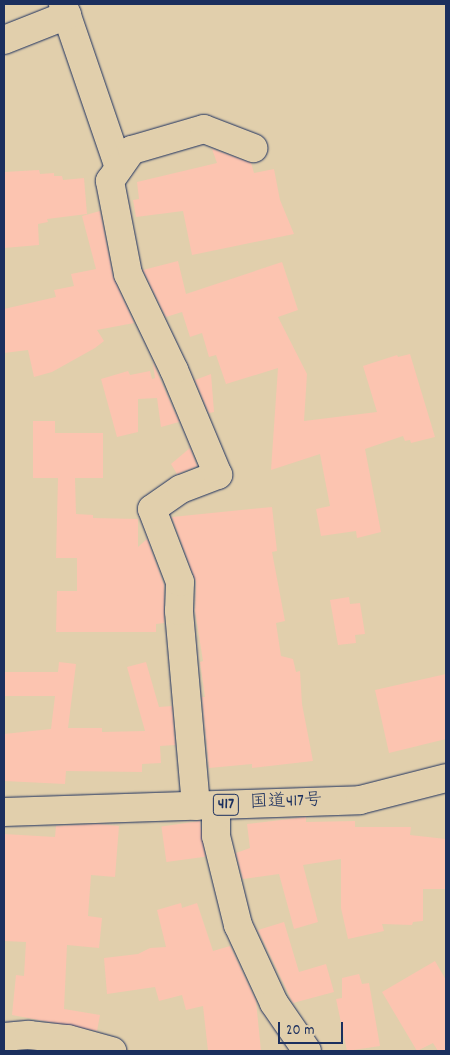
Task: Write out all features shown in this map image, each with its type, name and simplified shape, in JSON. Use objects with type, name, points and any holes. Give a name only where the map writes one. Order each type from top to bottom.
[{"type":"main road","points":[[4,40],[65,10],[119,168]]},
{"type":"main road","points":[[253,148],[204,129],[132,150],[110,181],[128,274],[174,370],[218,475],[182,489],[152,509],[180,582],[179,611],[206,806],[216,836],[238,925],[274,1003],[307,1051]]},
{"type":"main road","name":"国道417号","points":[[4,812],[360,800],[446,778]]},
{"type":"main road","points":[[4,1037],[29,1034],[68,1039],[112,1051]]},
{"type":"building","points":[[212,149],[251,163],[254,173],[274,169],[280,200],[294,234],[192,255],[183,211],[136,217],[133,200],[139,199],[137,182],[217,163]]},
{"type":"building","points":[[39,170],[40,174],[54,173],[54,176],[62,176],[63,180],[84,178],[87,214],[47,219],[48,222],[38,224],[39,245],[4,248],[4,172]]},
{"type":"building","points":[[100,211],[113,277],[134,323],[97,330],[104,341],[95,348],[52,372],[34,377],[28,350],[4,353],[4,309],[56,297],[54,290],[74,286],[71,274],[96,269],[82,216]]},
{"type":"building","points":[[178,261],[186,294],[282,262],[298,310],[278,317],[307,374],[304,421],[377,412],[363,366],[397,355],[398,357],[410,354],[435,437],[411,443],[410,440],[405,441],[403,436],[365,449],[381,532],[357,538],[356,531],[321,536],[316,509],[330,506],[320,454],[271,470],[278,368],[226,384],[216,355],[209,357],[202,333],[190,337],[182,312],[166,317],[143,270]]},
{"type":"building","points":[[153,363],[179,422],[161,427],[157,398],[138,399],[138,432],[117,437],[101,379],[128,371],[130,375],[150,371],[152,379],[155,378]]},
{"type":"building","points":[[211,374],[214,412],[209,413],[195,380]]},
{"type":"building","points":[[33,421],[55,421],[55,433],[103,433],[103,478],[75,478],[76,514],[93,515],[93,518],[138,519],[138,547],[147,539],[164,585],[164,623],[156,624],[156,632],[56,632],[57,591],[77,591],[77,558],[56,558],[58,478],[33,478]]},
{"type":"building","points":[[190,448],[197,466],[177,474],[171,464]]},
{"type":"building","points":[[272,507],[277,551],[272,552],[285,621],[276,623],[281,656],[293,659],[296,672],[300,671],[302,704],[313,761],[252,768],[252,764],[209,768],[202,697],[205,697],[200,662],[203,661],[195,611],[196,582],[172,517]]},
{"type":"building","points":[[349,597],[350,604],[360,603],[365,634],[355,635],[356,643],[338,645],[330,600]]},
{"type":"building","points":[[59,662],[76,664],[68,728],[102,728],[102,732],[145,731],[127,667],[146,662],[159,707],[172,706],[175,745],[160,746],[161,763],[142,764],[142,772],[66,771],[65,784],[4,781],[4,734],[51,729],[55,696],[4,696],[4,672],[58,672]]},
{"type":"building","points":[[446,674],[446,739],[389,753],[375,690]]},
{"type":"building","points":[[306,817],[306,822],[355,821],[355,827],[411,827],[410,835],[446,839],[446,889],[423,889],[423,921],[413,922],[412,925],[382,924],[384,931],[348,939],[341,908],[341,859],[303,865],[318,922],[294,929],[279,874],[243,879],[236,853],[250,848],[247,824]]},
{"type":"building","points":[[200,821],[205,857],[166,862],[161,826]]},
{"type":"building","points":[[98,824],[119,826],[115,877],[91,875],[88,916],[102,918],[99,948],[67,945],[64,1009],[100,1015],[97,1031],[12,1015],[16,975],[24,976],[26,942],[4,941],[4,834],[55,837],[56,826]]},
{"type":"building","points":[[181,903],[182,908],[197,903],[213,951],[230,946],[256,1001],[261,1051],[208,1051],[203,1006],[186,1010],[182,995],[159,1001],[155,987],[107,994],[104,958],[138,954],[150,948],[166,947],[157,910]]},
{"type":"building","points":[[284,922],[299,972],[326,964],[334,992],[293,1003],[258,930]]},
{"type":"building","points":[[435,961],[446,980],[446,1051],[438,1051],[433,1043],[417,1051],[382,992]]},
{"type":"building","points":[[359,974],[362,984],[369,983],[380,1046],[347,1051],[336,999],[342,998],[342,978]]}]
